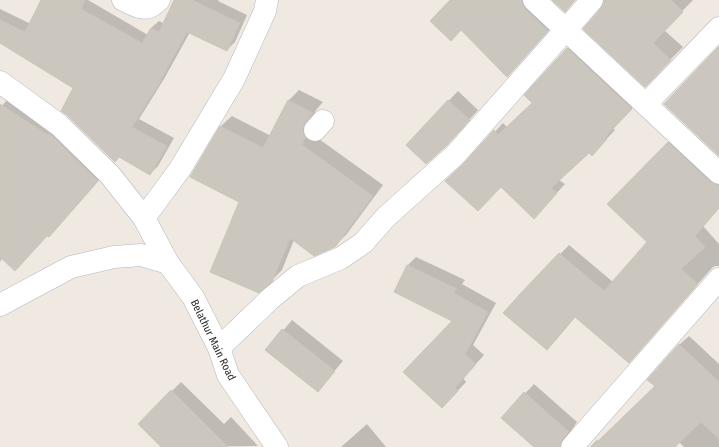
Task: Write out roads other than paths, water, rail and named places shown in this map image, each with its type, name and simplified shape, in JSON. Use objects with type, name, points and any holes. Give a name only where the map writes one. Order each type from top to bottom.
[{"type":"street","points":[[123,0],[142,8],[149,8],[159,0]]},
{"type":"street","points":[[144,218],[180,169],[234,79],[265,11],[266,0]]},
{"type":"street","points":[[534,0],[719,173]]},
{"type":"street","points":[[219,348],[270,299],[298,276],[340,258],[362,243],[386,217],[455,155],[592,0]]},
{"type":"street","points":[[646,104],[719,28]]},
{"type":"street","name":"Belathur Main Road","points":[[0,82],[59,125],[110,175],[144,218],[168,263],[193,297],[219,348],[228,375],[277,447]]},
{"type":"street","points":[[0,305],[71,267],[114,257],[142,255],[168,263]]},
{"type":"street","points":[[572,447],[719,279]]}]
